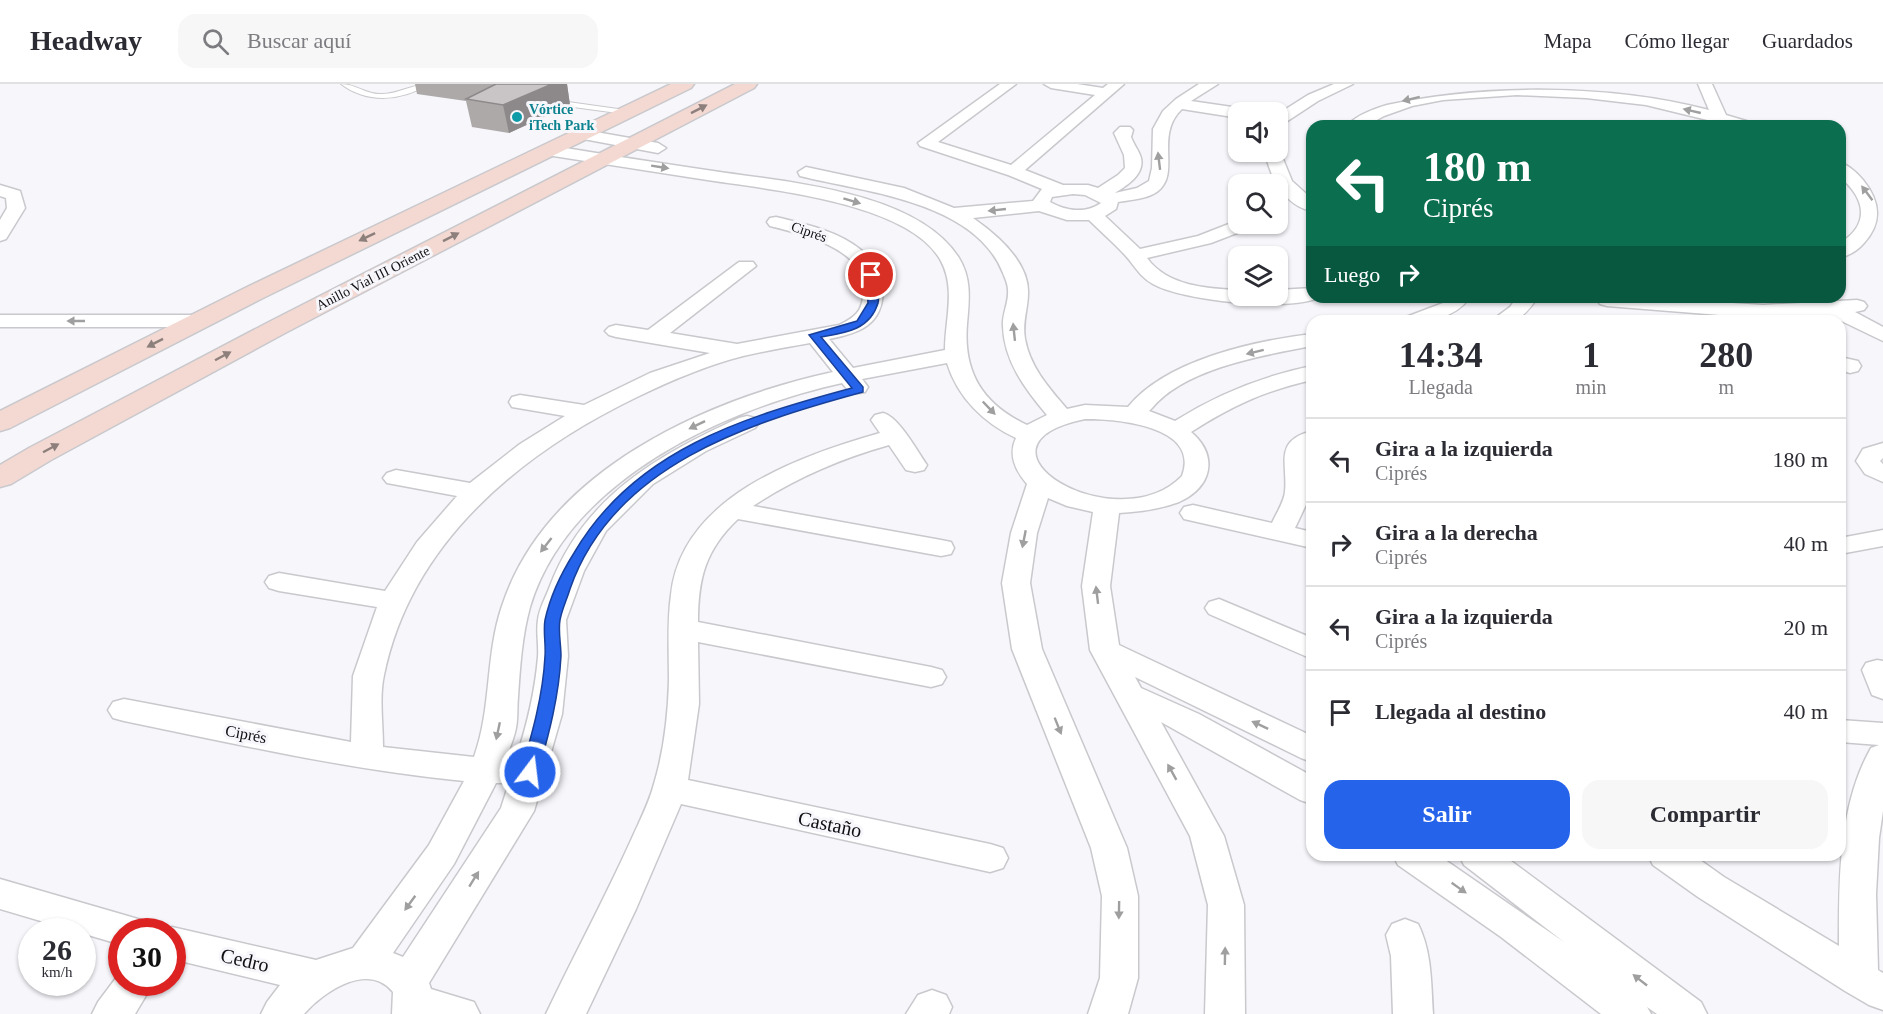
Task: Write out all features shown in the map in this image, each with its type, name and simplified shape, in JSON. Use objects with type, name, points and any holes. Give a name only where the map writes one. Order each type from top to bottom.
[{"type":"main road","points":[[1,417],[685,84]]},
{"type":"main road","name":"Anillo Vial III Oriente","points":[[0,478],[40,454],[266,333],[748,84]]},
{"type":"main road","points":[[626,112],[616,124],[636,128],[670,124]]},
{"type":"main road","points":[[484,180],[527,165],[564,166],[564,174],[545,189]]},
{"type":"street","points":[[1009,84],[926,143],[1014,171],[1059,190]]},
{"type":"street","points":[[1051,84],[1112,88]]},
{"type":"street","points":[[1042,205],[1041,199],[1047,193],[1059,190],[1088,190],[1104,196],[1135,194],[1153,187],[1160,177],[1158,154],[1161,129],[1167,116],[1180,104],[1211,84]]},
{"type":"street","points":[[1288,114],[1313,98],[1346,84]]},
{"type":"street","points":[[1705,84],[1719,117]]},
{"type":"street","points":[[1663,103],[1666,85]]},
{"type":"street","points":[[1014,171],[1112,88]]},
{"type":"street","points":[[1361,120],[1386,106],[1416,98],[1451,92],[1533,89],[1579,92],[1663,103],[1729,120]]},
{"type":"street","points":[[1180,104],[1228,111]]},
{"type":"street","points":[[1078,118],[1125,130],[1161,129]]},
{"type":"street","points":[[1104,196],[1130,174],[1134,164],[1132,155],[1124,145],[1122,133],[1125,130]]},
{"type":"street","points":[[579,134],[678,152]]},
{"type":"street","points":[[547,150],[832,195],[876,209],[911,225],[939,243],[954,265],[962,291],[958,364],[974,393],[997,417],[1030,435]]},
{"type":"street","points":[[784,169],[854,180],[917,198],[952,213],[986,236],[1004,254],[1018,288],[1012,326],[1018,357],[1033,384],[1062,417]]},
{"type":"street","points":[[1846,173],[1858,182],[1873,201],[1876,219],[1866,236],[1846,248]]},
{"type":"street","points":[[0,190],[14,195],[16,208],[0,235]]},
{"type":"street","points":[[986,236],[1006,227],[1062,214],[1093,214],[1110,205],[1104,196]]},
{"type":"street","points":[[1288,201],[1306,205]]},
{"type":"street","points":[[952,213],[985,212],[1042,205],[1062,214]]},
{"type":"street","points":[[1093,214],[1135,255],[1147,271],[1164,283],[1206,294],[1256,297],[1306,294]]},
{"type":"street","name":"Ciprés","points":[[367,757],[368,676],[393,601],[427,548],[475,492],[529,449],[587,412],[658,378],[736,351],[844,330],[861,323],[873,303],[871,275],[858,258],[819,234],[776,222]]},
{"type":"street","points":[[1135,255],[1189,245],[1228,232]]},
{"type":"street","points":[[652,336],[746,266]]},
{"type":"street","points":[[1429,315],[1450,307],[1454,303]]},
{"type":"street","points":[[1511,315],[1523,303]]},
{"type":"street","points":[[1633,303],[1741,315]]},
{"type":"street","points":[[1772,315],[1843,304],[1883,320]]},
{"type":"street","points":[[1843,304],[1883,335]]},
{"type":"street","points":[[0,321],[198,321]]},
{"type":"street","name":"Ciprés","points":[[616,331],[736,351]]},
{"type":"street","points":[[814,335],[853,383]]},
{"type":"street","points":[[1134,415],[1150,396],[1180,377],[1251,353],[1306,341]]},
{"type":"street","points":[[364,963],[411,902],[441,854],[459,825],[484,771],[499,733],[508,634],[519,596],[540,554],[567,519],[600,487],[638,457],[698,423],[807,384],[853,383],[958,364]]},
{"type":"street","points":[[1176,431],[1212,408],[1263,385],[1306,374]]},
{"type":"street","points":[[412,999],[516,811],[530,772],[546,714],[553,656],[552,620],[570,571],[596,527],[644,479],[697,446],[740,426],[853,383]]},
{"type":"street","points":[[520,402],[587,412]]},
{"type":"street","points":[[1101,412],[1134,415],[1176,431],[1189,443],[1197,456],[1197,469],[1190,482],[1176,493],[1156,501],[1107,506],[1065,496],[1040,482],[1026,467],[1023,450],[1030,435],[1043,424],[1062,417],[1101,412]]},
{"type":"street","points":[[566,1014],[624,899],[669,789],[678,750],[684,693],[683,629],[687,581],[701,544],[730,510],[784,476],[889,428],[915,465]]},
{"type":"street","points":[[1280,532],[1298,494],[1296,457],[1300,444],[1306,441]]},
{"type":"street","points":[[1883,450],[1872,454],[1868,460],[1874,470],[1883,475]]},
{"type":"street","points":[[396,478],[475,492]]},
{"type":"street","points":[[1040,482],[1024,533],[1016,583],[1027,649],[1109,848],[1120,896],[1119,978],[1108,1014]]},
{"type":"street","points":[[1107,506],[1096,585],[1105,650],[1207,836],[1226,905],[1225,1014]]},
{"type":"street","points":[[730,510],[941,548]]},
{"type":"street","points":[[1193,513],[1306,538]]},
{"type":"street","points":[[1846,545],[1883,538]]},
{"type":"street","points":[[279,582],[393,601]]},
{"type":"street","points":[[1219,608],[1306,646]]},
{"type":"street","points":[[683,629],[932,676]]},
{"type":"street","points":[[1105,650],[1306,747]]},
{"type":"street","points":[[1129,695],[1188,722],[1306,788]]},
{"type":"street","name":"Ciprés","points":[[124,710],[367,757],[484,771],[530,772]]},
{"type":"street","points":[[1846,731],[1883,735]]},
{"type":"street","points":[[1276,770],[1306,748]]},
{"type":"street","points":[[1871,986],[1859,840],[1868,801],[1883,756]]},
{"type":"street","name":"Castaño","points":[[669,789],[990,858]]},
{"type":"street","points":[[1420,861],[1514,926],[1631,1014]]},
{"type":"street","points":[[1485,861],[1688,1014]]},
{"type":"street","points":[[1674,861],[1711,888],[1871,986]]},
{"type":"street","points":[[0,894],[108,925]]},
{"type":"street","points":[[1405,935],[1410,956],[1413,1014]]},
{"type":"street","name":"Cedro","points":[[186,946],[317,977]]},
{"type":"street","points":[[281,1014],[292,997],[317,977],[340,967],[364,963],[390,967],[412,999],[460,1014]]},
{"type":"street","points":[[112,1014],[125,996]]},
{"type":"lane","points":[[345,84],[370,97],[388,98],[426,84],[439,86]]},
{"type":"lane","points":[[556,94],[626,112]]},
{"type":"lane","points":[[543,101],[626,112]]},
{"type":"building","points":[[496,84],[552,84],[503,105],[466,99]]},
{"type":"place","name":"Vórtice iTech Park","points":[[517,117]]},
{"type":"route","points":[[530,772],[546,714],[553,656],[552,620],[570,571],[596,527],[644,479],[697,446],[740,426],[786,409],[859,389],[814,335],[844,330],[861,323],[873,303],[871,275]]}]
